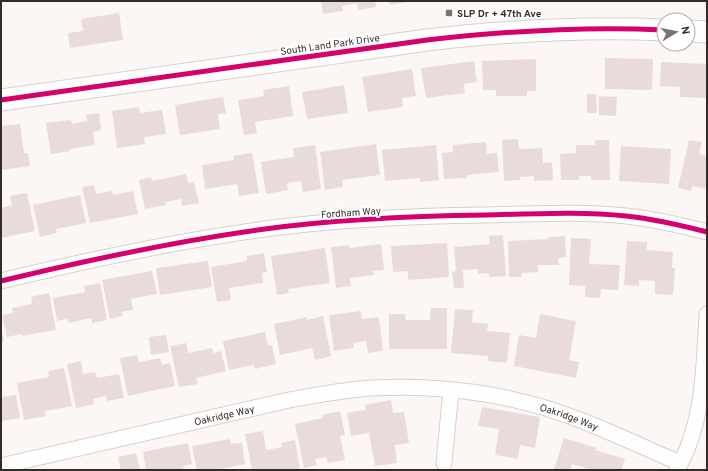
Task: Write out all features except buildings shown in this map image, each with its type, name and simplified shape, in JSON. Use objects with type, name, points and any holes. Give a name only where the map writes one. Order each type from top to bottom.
[{"type":"street","name":"South Land Park Drive","points":[[1,100],[457,36],[560,29],[640,28],[656,29]]},
{"type":"street","points":[[696,31],[707,32]]},
{"type":"street","name":"Fordham Way","points":[[1,280],[171,243],[265,229],[328,222],[455,215],[582,213],[626,216],[670,223],[707,232]]},
{"type":"street","points":[[678,467],[688,448],[701,397],[707,314]]},
{"type":"street","name":"Oakridge Way","points":[[1,466],[289,400],[328,393],[371,388],[415,388],[451,390],[512,400],[546,408],[579,420],[678,467]]},
{"type":"street","points":[[444,462],[451,390]]},
{"type":"cycle path","points":[[1,100],[427,40],[546,30],[656,30]]},
{"type":"cycle path","points":[[1,281],[99,258],[198,239],[265,229],[348,220],[431,216],[556,213],[609,214],[647,219],[707,232]]},
{"type":"place","name":"SLP Dr + 47th Ave","points":[[449,13]]}]
